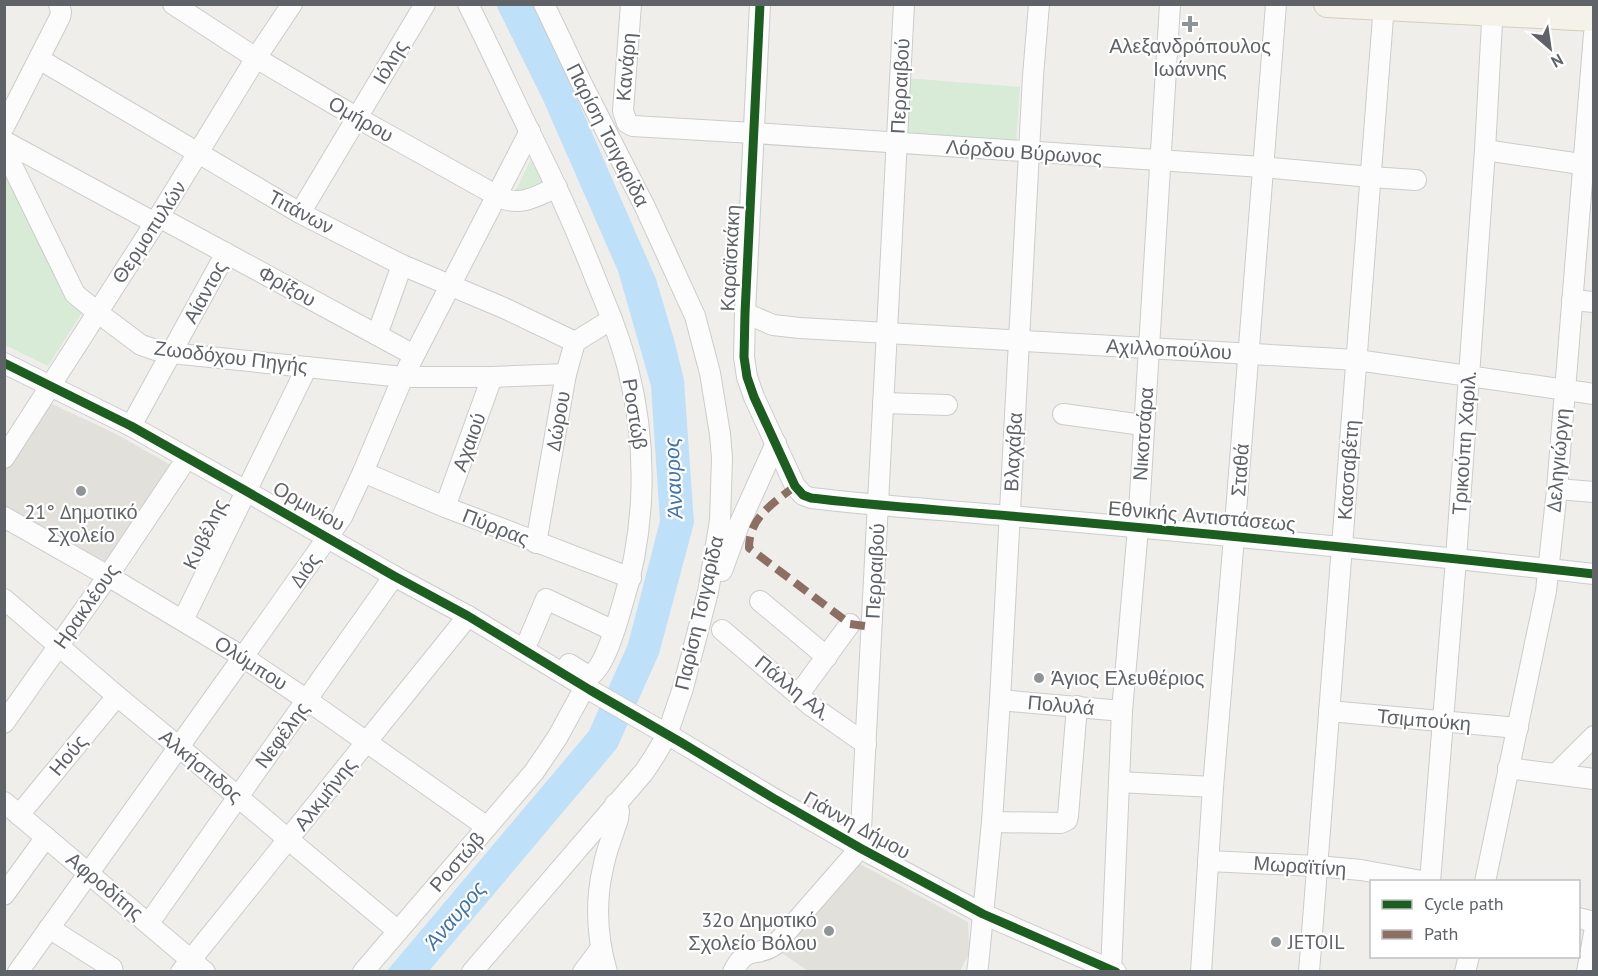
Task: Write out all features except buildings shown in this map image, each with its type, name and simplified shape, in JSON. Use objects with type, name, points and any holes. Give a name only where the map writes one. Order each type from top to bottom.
[{"type":"main road","points":[[1327,4],[1493,8],[1593,18]]},
{"type":"street","name":"Ομήρου","points":[[172,4],[256,58],[356,117],[496,195],[521,202],[557,187]]},
{"type":"street","name":"Θερμοπυλών","points":[[7,449],[51,386],[292,4]]},
{"type":"street","name":"Ιόλης","points":[[300,213],[424,4]]},
{"type":"street","name":"Ροστώβ","points":[[439,601],[462,602],[529,639],[587,675],[591,675],[604,657],[631,578],[637,548],[641,506],[642,452],[638,420],[628,371],[612,319],[557,187],[468,4]]},
{"type":"street","name":"Παρίση Τσιγαρίδα","points":[[472,972],[647,768],[683,688],[713,572],[720,521],[721,445],[710,373],[695,316],[645,207],[544,4]]},
{"type":"street","name":"Κανάρη","points":[[632,4],[623,111],[627,123],[633,126]]},
{"type":"street","name":"Καραϊσκάκη","points":[[760,4],[744,357],[747,377],[754,397],[795,486],[800,493],[808,497]]},
{"type":"street","name":"Περραιβού","points":[[860,848],[904,4]]},
{"type":"street","name":"Βλαχάβα","points":[[977,972],[992,822],[1039,4]]},
{"type":"street","name":"Νικοτσάρα","points":[[1113,971],[1122,711],[1138,528],[1170,4]]},
{"type":"street","name":"Σταθά","points":[[1202,972],[1213,787],[1276,4]]},
{"type":"street","name":"Κασσαβέτη","points":[[1309,972],[1384,6]]},
{"type":"street","points":[[4,127],[39,59],[60,8]]},
{"type":"street","name":"Τρικούπη Χαριλ.","points":[[1429,880],[1456,560],[1493,8]]},
{"type":"street","name":"Δεληγιώργη","points":[[1485,880],[1544,603],[1557,489],[1572,300],[1585,240],[1593,34]]},
{"type":"street","name":"Τιτάνων","points":[[39,59],[300,213],[402,265],[575,342]]},
{"type":"street","name":"Λόρδου Βύρωνος","points":[[633,126],[1262,167],[1416,180]]},
{"type":"street","name":"Διός","points":[[18,972],[328,538],[348,506],[403,377],[530,132]]},
{"type":"street","name":"Φρίξου","points":[[4,141],[226,253],[414,356]]},
{"type":"street","name":"Ζωοδόχου Πηγής","points":[[4,149],[73,291],[141,345],[171,353],[403,377],[566,374]]},
{"type":"street","points":[[1485,150],[1588,165]]},
{"type":"street","name":"Αίαντος","points":[[131,426],[226,253]]},
{"type":"street","points":[[377,335],[402,265]]},
{"type":"street","points":[[1572,300],[1593,302]]},
{"type":"street","name":"Αχιλλοπούλου","points":[[745,313],[772,325],[1357,360],[1593,394]]},
{"type":"street","points":[[575,342],[612,319]]},
{"type":"street","name":"Δώρου","points":[[536,543],[566,374],[575,342]]},
{"type":"street","name":"Ορμινίου","points":[[4,363],[131,426],[468,616],[588,689]]},
{"type":"street","name":"Κυβέλης","points":[[183,620],[307,367]]},
{"type":"street","name":"Αχαιού","points":[[445,507],[492,377]]},
{"type":"street","points":[[883,403],[947,405]]},
{"type":"street","points":[[1063,414],[1143,425]]},
{"type":"street","points":[[697,635],[708,613],[738,527],[776,443]]},
{"type":"street","name":"Ηρακλέους","points":[[4,723],[108,576],[187,458]]},
{"type":"street","name":"Πύρρας","points":[[363,472],[536,543],[631,578]]},
{"type":"street","points":[[1557,489],[1593,492]]},
{"type":"street","name":"Εθνικής Αντιστάσεως","points":[[808,497],[1593,574]]},
{"type":"street","name":"Ολύμπου","points":[[4,517],[243,657],[487,827]]},
{"type":"street","name":"Νεφέλης","points":[[148,922],[394,576]]},
{"type":"street","name":"Αλκήστιδος","points":[[4,599],[398,931]]},
{"type":"street","points":[[529,639],[546,599],[614,631]]},
{"type":"street","points":[[760,601],[827,657]]},
{"type":"street","name":"Αλκμήνης","points":[[192,968],[289,840],[468,616]]},
{"type":"street","points":[[799,694],[850,624]]},
{"type":"street","name":"Πάλλη Αλ.","points":[[722,630],[818,711],[866,744]]},
{"type":"street","name":"Ροστώβ","points":[[363,972],[517,793],[548,752],[588,689]]},
{"type":"street","name":"Γιάννη Δήμου","points":[[588,689],[860,848],[983,915],[1113,971]]},
{"type":"street","name":"Ηούς","points":[[12,808],[117,696]]},
{"type":"street","name":"Πολυλά","points":[[999,700],[1122,711]]},
{"type":"street","points":[[992,822],[1061,823],[1067,820],[1077,706]]},
{"type":"street","name":"Τσιμπούκη","points":[[1329,711],[1518,728]]},
{"type":"street","points":[[1556,774],[1593,736]]},
{"type":"street","points":[[1508,768],[1593,779]]},
{"type":"street","points":[[1119,782],[1213,787]]},
{"type":"street","points":[[607,972],[598,929],[598,905],[604,861],[618,820],[619,813],[615,804]]},
{"type":"street","name":"Αφροδίτης","points":[[12,808],[148,922],[192,968]]},
{"type":"street","points":[[4,895],[46,837]]},
{"type":"street","points":[[577,849],[584,845],[593,846],[600,852],[604,861]]},
{"type":"street","points":[[734,972],[740,959],[744,956],[767,950],[776,944],[860,848]]},
{"type":"street","name":"Μωραϊτίνη","points":[[1208,861],[1317,866],[1361,870],[1418,880]]},
{"type":"street","points":[[49,928],[112,968],[113,972]]},
{"type":"street","points":[[1587,972],[1593,933]]},
{"type":"street","points":[[583,972],[601,948]]},
{"type":"shaded area","name":"21° Δημοτικό Σχολείο","points":[[50,403],[118,435],[174,467],[105,568],[5,513],[5,470]]},
{"type":"shaded area","points":[[858,863],[968,922],[969,954],[960,971],[808,971],[782,953]]},
{"type":"green space","points":[[905,78],[1020,87],[1016,144],[901,136]]},
{"type":"green space","points":[[533,160],[543,182],[542,186],[521,195],[515,192],[530,161]]},
{"type":"green space","points":[[5,170],[67,303],[82,313],[48,366],[5,345]]},
{"type":"water","name":"Άναυρος","points":[[496,5],[533,5],[572,87],[656,279],[684,380],[694,523],[659,654],[617,748],[429,971],[386,972],[589,731],[628,644],[660,521],[651,386],[618,271],[543,100]]},
{"type":"marked path","points":[[795,486],[771,505],[758,520],[750,537],[749,548],[850,624],[872,627]]},
{"type":"cycle path","points":[[760,4],[744,357],[747,377],[754,397],[795,486],[803,495],[811,498],[861,503],[1229,536],[1594,574]]},
{"type":"cycle path","points":[[4,363],[131,426],[468,616],[860,848],[983,914],[1116,972]]},
{"type":"place","name":"Αλεξανδρόπουλος Ιωάννης","points":[[1190,24]]},
{"type":"place","name":"21° Δημοτικό Σχολείο","points":[[81,491]]},
{"type":"place","name":"Άγιος Ελευθέριος","points":[[1039,678]]},
{"type":"place","name":"32ο Δημοτικό Σχολείο Βόλου","points":[[829,931]]},
{"type":"place","name":"JETOIL","points":[[1276,942]]}]
